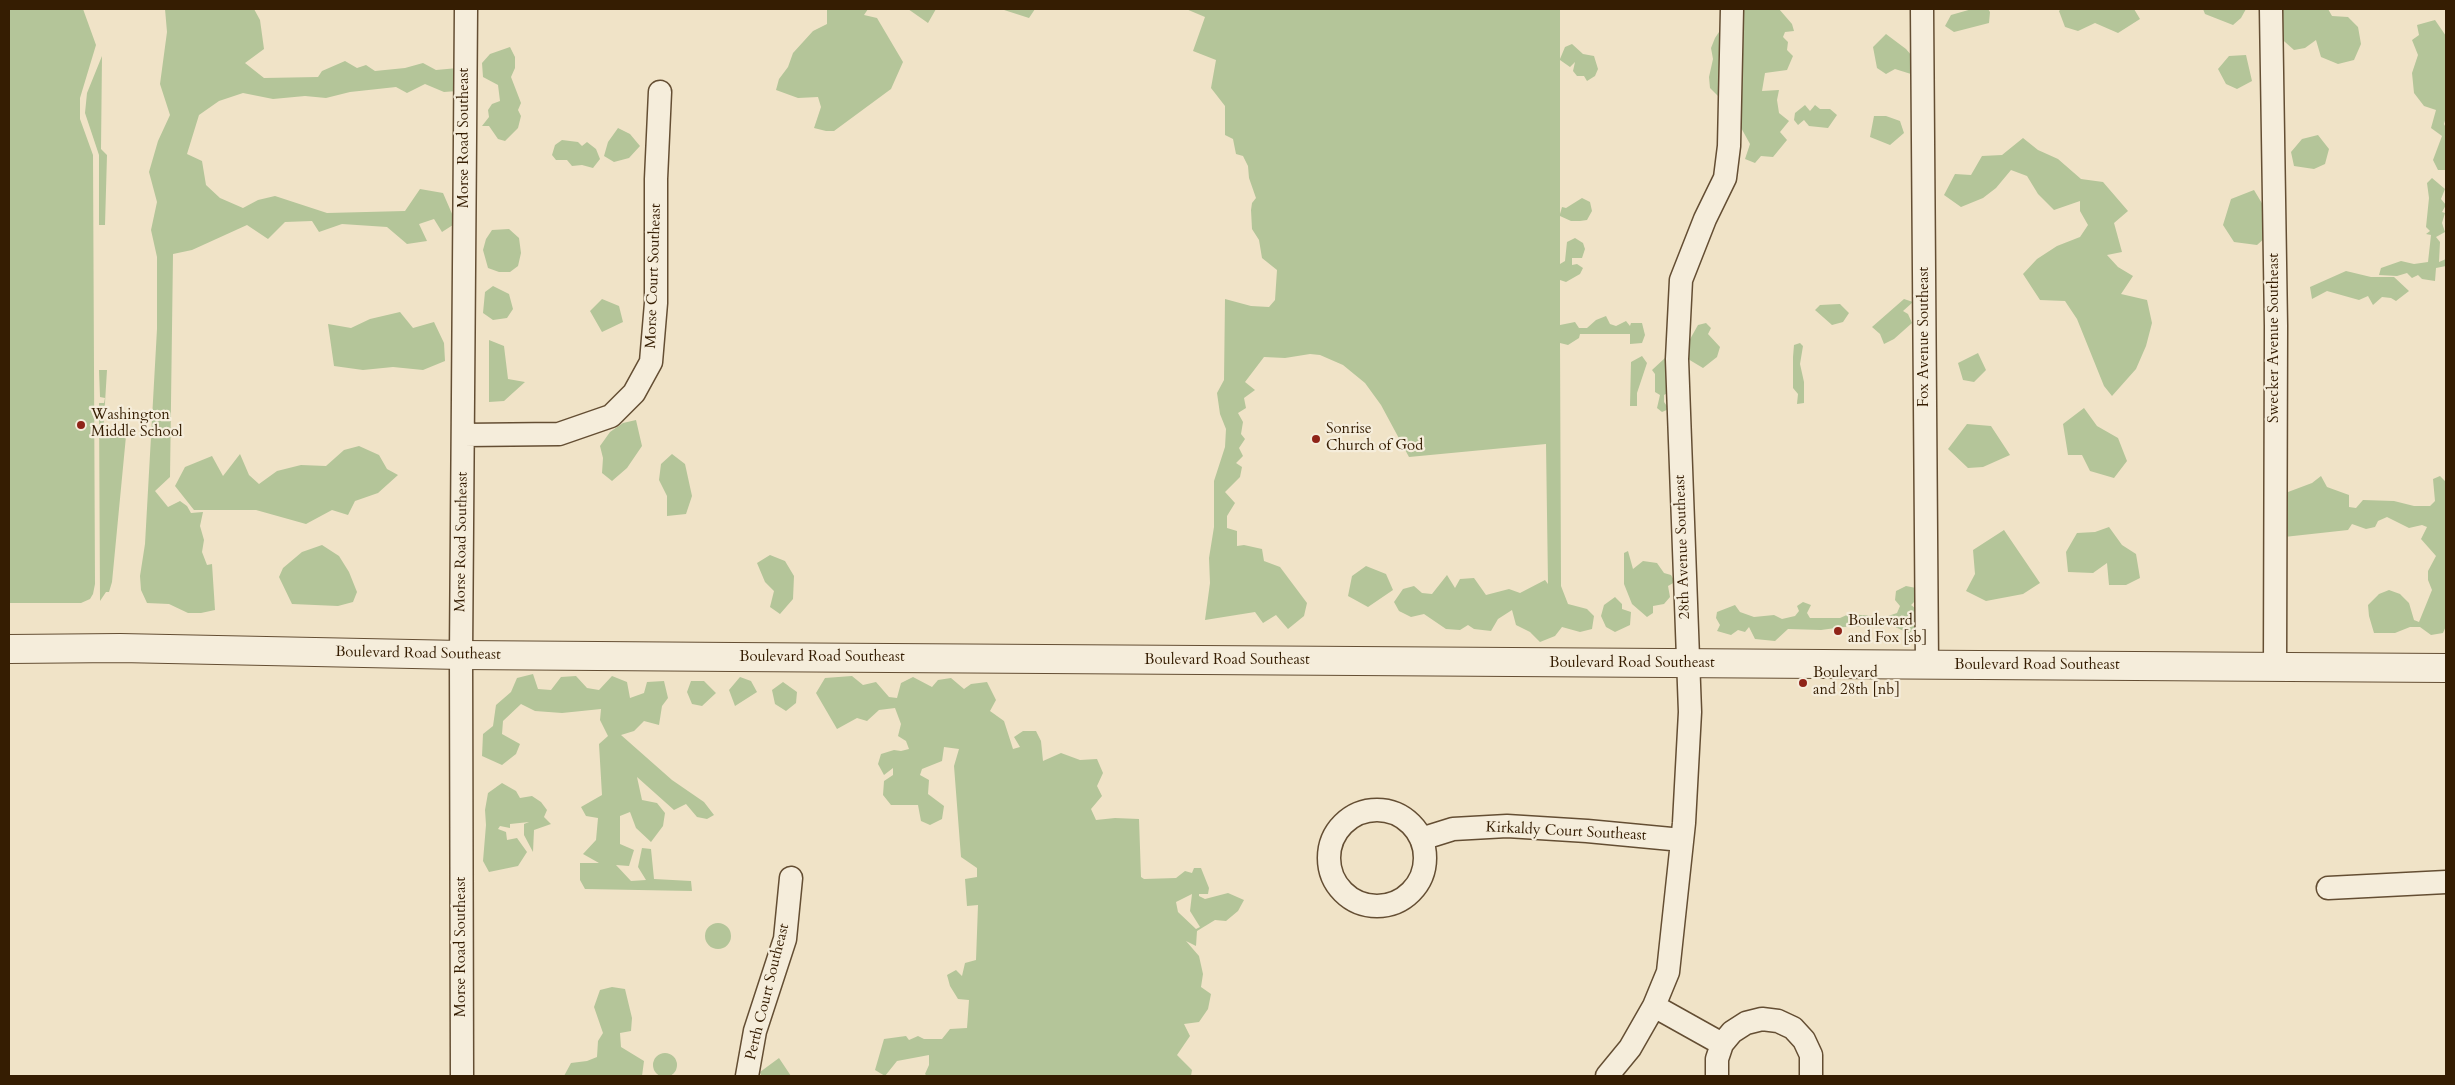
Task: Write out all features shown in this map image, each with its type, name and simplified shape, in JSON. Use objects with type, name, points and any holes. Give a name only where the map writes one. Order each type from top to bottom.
[{"type":"street","name":"Morse Road Southeast","points":[[462,1076],[461,655],[466,9]]},
{"type":"street","name":"28th Avenue Southeast","points":[[1607,1076],[1630,1048],[1654,1006],[1668,972],[1682,840],[1690,712],[1677,359],[1681,280],[1692,250],[1725,178],[1729,146],[1732,9]]},
{"type":"street","name":"Fox Avenue Southeast","points":[[1922,9],[1928,665]]},
{"type":"street","name":"Swecker Avenue Southeast","points":[[2271,9],[2276,326],[2275,667]]},
{"type":"street","name":"Morse Court Southeast","points":[[464,435],[559,434],[611,416],[634,394],[650,362],[656,303],[656,179],[660,92]]},
{"type":"street","name":"Boulevard Road Southeast","points":[[9,649],[120,648],[461,655],[2446,668]]},
{"type":"street","points":[[1370,811],[1386,811],[1400,816],[1412,826],[1421,839],[1425,854],[1424,871],[1417,885],[1406,897],[1391,904],[1375,907],[1360,903],[1346,895],[1335,882],[1330,868],[1330,852],[1334,837],[1343,825],[1356,816],[1370,811]]},
{"type":"street","name":"Kirkaldy Court Southeast","points":[[1421,839],[1453,829],[1507,826],[1587,830],[1682,840]]},
{"type":"street","name":"Perth Court Southeast","points":[[747,1076],[755,1032],[785,939],[791,878]]},
{"type":"street","points":[[2328,888],[2446,882]]},
{"type":"street","points":[[1654,1006],[1722,1044]]},
{"type":"street","points":[[1717,1076],[1717,1059],[1722,1044],[1732,1032],[1746,1023],[1762,1019],[1778,1021],[1793,1028],[1804,1040],[1811,1055],[1811,1076]]},
{"type":"green space","points":[[9,9],[83,9],[96,45],[80,98],[80,119],[93,155],[95,584],[90,599],[81,603],[9,603]]},
{"type":"green space","points":[[165,9],[254,9],[260,20],[264,49],[245,63],[264,78],[318,77],[322,71],[345,61],[357,68],[366,65],[375,71],[405,68],[423,63],[436,70],[458,68],[457,91],[444,92],[425,84],[407,93],[396,87],[350,92],[326,98],[305,96],[273,99],[243,93],[219,101],[199,115],[187,154],[202,161],[206,185],[220,198],[243,208],[258,200],[275,196],[327,213],[405,211],[420,189],[443,193],[456,223],[442,232],[434,219],[419,224],[427,241],[407,244],[387,227],[342,224],[319,232],[312,221],[285,222],[268,239],[247,225],[192,250],[173,254],[170,477],[155,491],[168,507],[180,501],[187,506],[191,513],[203,512],[200,526],[204,540],[202,552],[207,565],[212,564],[215,610],[201,613],[188,613],[169,604],[147,603],[141,590],[140,576],[145,544],[157,329],[157,257],[151,230],[157,202],[149,172],[158,141],[170,115],[160,84],[167,32]]},
{"type":"green space","points":[[827,9],[868,9],[864,15],[877,18],[903,62],[891,89],[834,131],[814,128],[821,107],[818,97],[798,98],[776,90],[779,79],[788,67],[793,53],[813,31],[827,24]]},
{"type":"green space","points":[[908,9],[936,9],[928,23]]},
{"type":"green space","points":[[1001,9],[1035,9],[1029,18]]},
{"type":"green space","points":[[1186,9],[1560,9],[1560,59],[1565,47],[1572,44],[1583,54],[1594,56],[1598,69],[1595,76],[1587,81],[1584,76],[1577,76],[1573,71],[1575,62],[1570,67],[1560,60],[1560,214],[1562,207],[1566,208],[1582,198],[1590,202],[1592,211],[1587,220],[1571,221],[1560,216],[1560,264],[1565,261],[1567,242],[1575,238],[1583,243],[1585,249],[1582,258],[1572,258],[1572,265],[1577,264],[1583,268],[1580,274],[1566,282],[1560,280],[1560,325],[1575,322],[1579,328],[1587,328],[1596,320],[1606,316],[1610,324],[1616,326],[1626,321],[1630,326],[1631,323],[1642,323],[1645,335],[1642,343],[1630,344],[1630,334],[1580,334],[1579,338],[1568,345],[1560,343],[1561,586],[1568,604],[1587,609],[1594,616],[1592,629],[1580,632],[1562,627],[1555,636],[1540,642],[1530,632],[1516,625],[1512,610],[1498,619],[1491,631],[1474,629],[1468,625],[1460,630],[1446,629],[1424,614],[1411,617],[1399,611],[1394,602],[1403,589],[1414,586],[1422,593],[1432,594],[1447,575],[1455,588],[1460,579],[1474,578],[1486,595],[1509,589],[1520,593],[1545,580],[1548,584],[1546,444],[1409,457],[1381,405],[1365,383],[1343,365],[1320,355],[1310,354],[1285,358],[1264,357],[1245,382],[1255,390],[1244,398],[1246,408],[1238,413],[1243,422],[1241,434],[1245,439],[1239,448],[1243,456],[1236,463],[1242,467],[1240,477],[1225,492],[1235,503],[1227,516],[1227,528],[1237,531],[1237,546],[1244,545],[1262,549],[1264,561],[1280,567],[1307,603],[1304,616],[1288,629],[1276,615],[1263,623],[1255,612],[1205,620],[1210,583],[1209,558],[1214,527],[1214,481],[1225,447],[1226,429],[1220,414],[1217,393],[1224,380],[1225,299],[1251,306],[1269,307],[1275,300],[1277,270],[1262,258],[1259,240],[1252,229],[1251,210],[1252,203],[1256,198],[1249,178],[1248,166],[1243,156],[1236,154],[1233,139],[1225,135],[1225,106],[1211,88],[1216,60],[1193,51],[1205,17]]},
{"type":"green space","points":[[1746,9],[1779,9],[1792,24],[1794,31],[1785,32],[1783,37],[1788,42],[1787,50],[1793,56],[1787,70],[1765,73],[1762,91],[1779,90],[1777,100],[1779,113],[1789,121],[1780,132],[1787,140],[1773,157],[1761,156],[1755,163],[1745,159],[1750,144],[1734,115],[1723,107],[1718,96],[1710,88],[1709,77],[1713,59],[1711,48],[1715,38],[1723,26]]},
{"type":"green space","points":[[1972,9],[1988,9],[1990,12],[1989,23],[1954,32],[1945,26],[1951,15]]},
{"type":"green space","points":[[2061,9],[2134,9],[2140,19],[2118,33],[2095,23],[2078,31],[2065,27],[2059,11]]},
{"type":"green space","points":[[2203,9],[2246,9],[2241,18],[2233,25],[2205,14]]},
{"type":"green space","points":[[2274,9],[2328,9],[2332,16],[2348,17],[2358,27],[2361,44],[2354,60],[2338,64],[2321,57],[2316,40],[2305,48],[2294,50],[2276,34]]},
{"type":"green space","points":[[2435,20],[2446,36],[2446,117],[2444,124],[2446,128],[2446,170],[2438,170],[2433,160],[2442,136],[2431,128],[2436,110],[2424,106],[2414,93],[2412,73],[2418,55],[2412,40],[2419,35],[2417,25]]},
{"type":"green space","points":[[1886,34],[1906,49],[1918,63],[1911,74],[1895,69],[1886,74],[1877,68],[1873,47]]},
{"type":"green space","points":[[510,47],[515,57],[515,68],[511,77],[521,103],[518,110],[521,116],[518,128],[505,141],[498,139],[489,126],[482,126],[489,117],[488,110],[492,104],[500,101],[498,85],[483,77],[482,63],[490,54]]},
{"type":"green space","points":[[2246,55],[2252,81],[2237,89],[2226,84],[2218,69],[2229,56]]},
{"type":"green space","points":[[102,56],[101,149],[107,155],[105,225],[99,225],[99,155],[85,113],[87,93]]},
{"type":"green space","points":[[1805,105],[1810,111],[1815,105],[1820,109],[1830,109],[1837,115],[1828,128],[1809,126],[1804,120],[1798,125],[1794,120],[1795,113]]},
{"type":"green space","points":[[1874,116],[1886,116],[1900,121],[1904,133],[1890,145],[1870,137]]},
{"type":"green space","points":[[618,128],[630,134],[640,146],[629,158],[614,162],[604,156],[608,142]]},
{"type":"green space","points":[[2318,135],[2329,149],[2325,164],[2314,169],[2294,166],[2291,152],[2302,139]]},
{"type":"green space","points":[[2023,138],[2038,150],[2058,159],[2081,179],[2103,182],[2128,211],[2114,223],[2122,252],[2107,255],[2118,267],[2133,276],[2121,294],[2147,300],[2152,323],[2146,346],[2136,369],[2112,396],[2104,386],[2077,319],[2065,301],[2040,300],[2023,274],[2037,259],[2057,246],[2080,237],[2088,225],[2080,211],[2080,201],[2054,210],[2038,194],[2027,176],[2011,170],[1996,188],[1983,198],[1961,207],[1944,195],[1955,174],[1971,175],[1982,156],[2002,155]]},
{"type":"green space","points":[[562,140],[578,142],[582,146],[587,142],[596,149],[600,159],[593,168],[582,165],[572,166],[567,160],[556,160],[552,155],[555,145]]},
{"type":"green space","points":[[2432,178],[2445,189],[2441,199],[2446,205],[2442,212],[2445,213],[2442,223],[2445,232],[2436,237],[2440,242],[2439,262],[2446,259],[2446,266],[2436,268],[2435,281],[2422,279],[2418,275],[2412,278],[2407,273],[2397,276],[2379,275],[2381,268],[2401,261],[2414,264],[2428,262],[2431,235],[2426,234],[2430,231],[2426,227],[2429,198],[2427,183]]},
{"type":"green space","points":[[2254,190],[2266,210],[2274,230],[2257,245],[2234,242],[2223,225],[2231,199]]},
{"type":"green space","points":[[509,229],[519,238],[521,253],[518,266],[510,272],[499,272],[488,268],[483,250],[486,239],[492,230]]},
{"type":"green space","points":[[2346,271],[2371,277],[2394,277],[2409,291],[2396,301],[2391,298],[2382,297],[2373,305],[2368,296],[2359,300],[2327,291],[2312,299],[2310,287]]},
{"type":"green space","points":[[493,286],[509,294],[513,309],[507,318],[493,320],[483,313],[485,292]]},
{"type":"green space","points":[[602,299],[619,306],[623,322],[602,332],[590,311]]},
{"type":"green space","points":[[1904,299],[1913,302],[1903,311],[1908,314],[1912,323],[1894,339],[1884,344],[1880,334],[1872,327]]},
{"type":"green space","points":[[1840,304],[1849,313],[1843,322],[1832,325],[1815,310],[1820,305]]},
{"type":"green space","points":[[400,312],[413,328],[434,322],[444,343],[445,361],[423,370],[393,367],[363,370],[334,366],[328,324],[351,328],[370,319]]},
{"type":"green space","points":[[1706,323],[1711,328],[1708,334],[1720,347],[1717,357],[1703,368],[1688,359],[1689,341],[1698,325]]},
{"type":"green space","points":[[489,340],[504,346],[508,379],[525,382],[504,401],[489,402]]},
{"type":"green space","points":[[1800,343],[1803,346],[1800,364],[1804,382],[1804,403],[1797,404],[1798,394],[1793,388],[1793,357],[1794,345]]},
{"type":"green space","points":[[1978,353],[1986,370],[1974,382],[1963,380],[1958,363]]},
{"type":"green space","points":[[1642,356],[1647,363],[1637,393],[1637,406],[1630,406],[1631,362]]},
{"type":"green space","points":[[1665,358],[1672,363],[1669,379],[1666,382],[1671,384],[1671,391],[1664,395],[1664,402],[1669,409],[1662,412],[1657,408],[1660,395],[1655,392],[1655,374],[1652,370]]},
{"type":"green space","points":[[99,370],[107,370],[103,435],[126,436],[112,582],[109,592],[106,592],[100,601],[99,403],[104,403],[105,398],[100,397]]},
{"type":"green space","points":[[2084,408],[2097,426],[2118,438],[2127,461],[2114,478],[2090,471],[2082,455],[2068,455],[2063,424]]},
{"type":"green space","points":[[636,420],[642,446],[627,468],[612,481],[602,473],[603,458],[600,446],[610,432],[623,423]]},
{"type":"green space","points":[[1967,424],[1991,426],[2010,455],[1983,467],[1968,468],[1948,449]]},
{"type":"green space","points":[[359,446],[379,455],[387,469],[398,475],[378,493],[355,501],[348,515],[332,510],[306,524],[256,510],[194,510],[175,486],[185,467],[212,456],[223,476],[240,454],[249,475],[259,484],[277,471],[301,465],[326,466],[344,450]]},
{"type":"green space","points":[[672,454],[685,464],[692,496],[686,514],[667,516],[667,496],[659,480],[661,464]]},
{"type":"green space","points":[[2321,476],[2327,487],[2349,495],[2349,507],[2356,508],[2363,500],[2394,501],[2414,506],[2430,506],[2435,501],[2433,479],[2440,476],[2446,482],[2446,626],[2443,633],[2431,635],[2420,627],[2410,627],[2395,633],[2374,633],[2369,616],[2368,605],[2379,594],[2389,590],[2400,594],[2409,603],[2414,620],[2419,622],[2432,590],[2428,580],[2428,571],[2436,556],[2421,539],[2427,527],[2422,525],[2409,528],[2387,517],[2378,521],[2375,527],[2366,529],[2352,524],[2348,530],[2284,537],[2280,495],[2312,483]]},
{"type":"green space","points":[[2109,527],[2122,545],[2136,554],[2140,578],[2126,585],[2109,585],[2107,563],[2093,573],[2068,572],[2066,552],[2077,533],[2095,532]]},
{"type":"green space","points":[[2004,530],[2040,583],[2023,594],[1986,601],[1966,591],[1975,574],[1973,550]]},
{"type":"green space","points":[[322,545],[339,556],[349,572],[357,592],[353,602],[338,606],[292,604],[279,577],[283,568],[302,552]]},
{"type":"green space","points":[[1628,551],[1633,569],[1643,561],[1657,563],[1664,573],[1671,575],[1675,582],[1668,586],[1670,597],[1664,604],[1653,606],[1653,613],[1647,617],[1632,604],[1624,584],[1624,553]]},
{"type":"green space","points":[[770,555],[785,561],[794,576],[793,599],[780,614],[770,607],[774,591],[765,582],[757,563]]},
{"type":"green space","points":[[1366,566],[1386,574],[1393,590],[1368,607],[1348,596],[1352,576]]},
{"type":"green space","points":[[1906,586],[1916,588],[1918,598],[1911,605],[1919,611],[1916,630],[1908,633],[1891,625],[1821,630],[1788,629],[1775,641],[1755,639],[1749,627],[1745,632],[1738,630],[1731,635],[1717,631],[1720,625],[1716,618],[1717,612],[1735,605],[1740,612],[1754,617],[1774,615],[1782,619],[1795,616],[1799,611],[1797,606],[1803,602],[1811,605],[1807,613],[1810,618],[1840,618],[1849,614],[1885,617],[1897,613],[1900,606],[1895,600],[1896,591]]},
{"type":"green space","points":[[1615,597],[1622,604],[1622,609],[1631,612],[1630,625],[1615,632],[1606,627],[1601,616],[1604,605]]},
{"type":"green space","points":[[533,674],[538,689],[551,690],[561,677],[576,676],[587,688],[599,690],[612,676],[627,682],[630,698],[644,693],[647,682],[664,681],[668,698],[662,706],[659,725],[644,721],[634,731],[621,735],[672,780],[704,802],[714,815],[707,819],[697,817],[686,804],[674,810],[637,777],[642,800],[657,803],[665,813],[663,826],[651,842],[636,828],[630,812],[620,816],[620,844],[634,850],[629,866],[616,865],[631,881],[646,880],[638,867],[642,848],[651,849],[654,879],[691,881],[692,891],[585,889],[580,880],[580,863],[599,863],[583,854],[596,840],[598,818],[586,816],[581,807],[602,795],[599,744],[608,736],[600,720],[601,709],[562,713],[535,711],[521,704],[503,721],[502,734],[520,744],[516,754],[502,765],[482,756],[483,734],[493,726],[496,705],[511,692],[517,678]]},
{"type":"green space","points":[[852,676],[863,685],[876,682],[889,697],[897,698],[901,683],[913,677],[932,687],[938,680],[951,678],[964,689],[971,684],[987,682],[996,700],[990,711],[1004,721],[1013,749],[1020,747],[1014,737],[1023,731],[1036,731],[1041,741],[1043,761],[1061,753],[1080,760],[1097,759],[1103,773],[1097,786],[1102,796],[1091,809],[1096,820],[1115,818],[1139,819],[1141,877],[1144,879],[1176,878],[1185,871],[1192,873],[1194,868],[1201,868],[1209,888],[1208,894],[1199,894],[1199,896],[1205,899],[1228,893],[1244,900],[1238,911],[1226,921],[1215,920],[1197,931],[1196,946],[1186,941],[1199,956],[1203,974],[1201,987],[1211,994],[1208,1009],[1199,1022],[1184,1024],[1190,1036],[1177,1055],[1192,1070],[1191,1076],[927,1076],[925,1074],[929,1065],[929,1055],[897,1061],[885,1076],[875,1070],[884,1039],[906,1036],[909,1040],[918,1036],[924,1039],[942,1039],[950,1029],[967,1028],[969,1000],[958,999],[950,986],[947,975],[956,970],[962,976],[965,963],[976,960],[978,905],[967,906],[965,879],[977,877],[977,868],[961,857],[954,766],[959,749],[944,747],[942,761],[922,769],[920,775],[929,780],[928,794],[944,806],[942,819],[930,825],[921,821],[918,805],[891,805],[883,795],[884,781],[893,775],[893,768],[884,775],[878,764],[881,754],[894,750],[909,749],[906,741],[898,736],[901,724],[895,708],[879,710],[867,721],[857,718],[837,729],[816,693],[825,678]],"holes":[[[1192,894],[1190,911],[1200,927],[1196,929],[1178,912],[1176,902]]]},
{"type":"green space","points":[[740,677],[751,681],[757,692],[735,706],[729,690]]},
{"type":"green space","points":[[691,681],[704,681],[716,693],[702,706],[692,704],[687,692]]},
{"type":"green space","points":[[783,682],[797,692],[796,703],[786,711],[775,704],[772,690]]},
{"type":"green space","points":[[502,783],[516,791],[520,798],[532,796],[541,802],[547,810],[544,817],[551,824],[534,830],[533,852],[524,835],[524,824],[529,822],[510,824],[510,828],[500,826],[498,829],[506,832],[507,840],[517,838],[527,852],[518,866],[489,872],[483,861],[486,825],[485,810],[488,793]]},
{"type":"green space","points":[[718,923],[727,927],[731,936],[727,945],[718,949],[709,945],[705,936],[709,927]]},
{"type":"green space","points":[[612,987],[625,989],[632,1018],[631,1031],[620,1033],[621,1047],[644,1061],[642,1076],[564,1076],[571,1063],[587,1061],[597,1057],[598,1041],[603,1033],[594,1007],[600,990]]},
{"type":"green space","points":[[665,1053],[674,1056],[677,1065],[674,1074],[665,1077],[656,1074],[653,1065],[656,1056]]},
{"type":"green space","points":[[779,1058],[791,1076],[761,1076],[760,1072]]},
{"type":"place","name":"Washington Middle School","points":[[81,425]]},
{"type":"place","name":"Sonrise Church of God","points":[[1316,439]]},
{"type":"place","name":"Boulevard and Fox [sb]","points":[[1838,631]]},
{"type":"place","name":"Boulevard and 28th [nb]","points":[[1803,683]]}]
